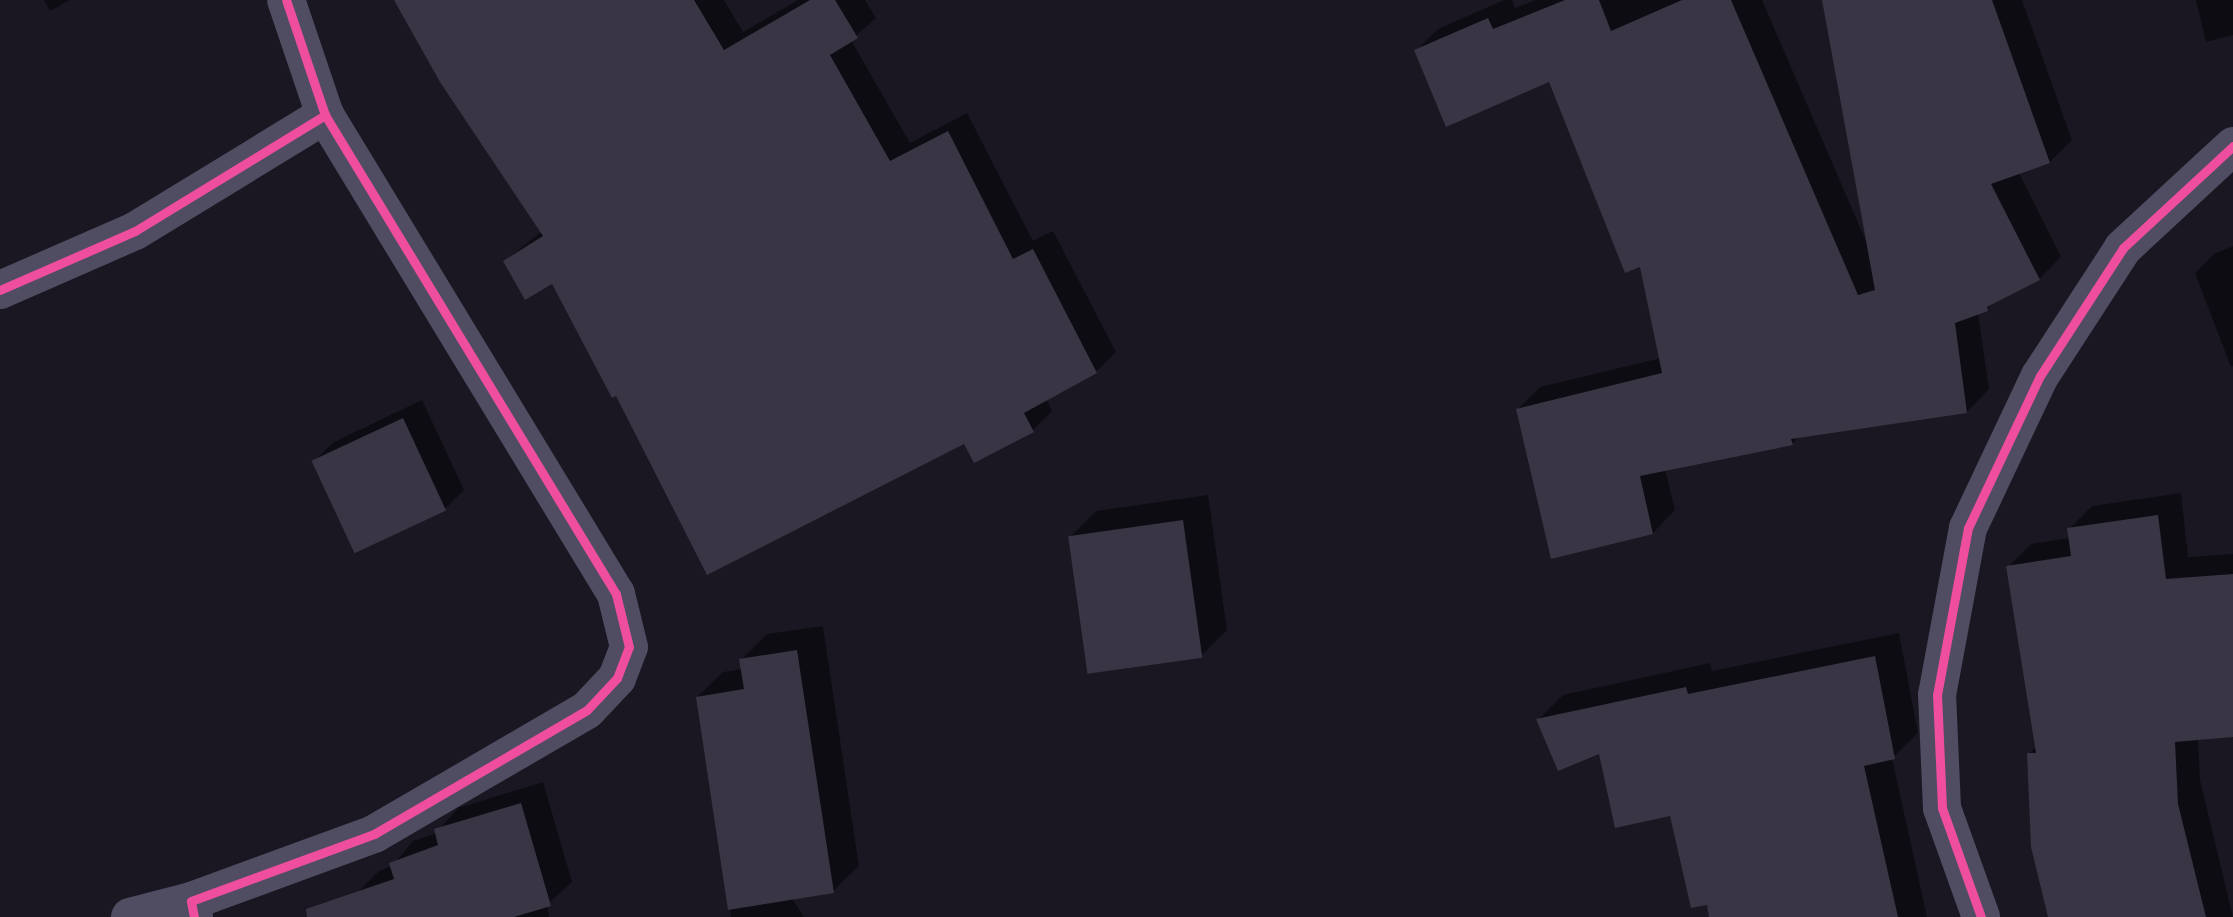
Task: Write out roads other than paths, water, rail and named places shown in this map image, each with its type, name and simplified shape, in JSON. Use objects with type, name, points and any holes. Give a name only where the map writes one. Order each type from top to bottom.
[{"type":"street","points":[[130,917],[192,909],[374,834],[587,710],[617,678],[628,646],[616,594],[325,115],[286,0]]},
{"type":"street","points":[[0,290],[135,231],[325,115]]},
{"type":"street","points":[[1980,917],[1942,808],[1937,695],[1968,528],[2040,376],[2123,248],[2233,146]]}]
